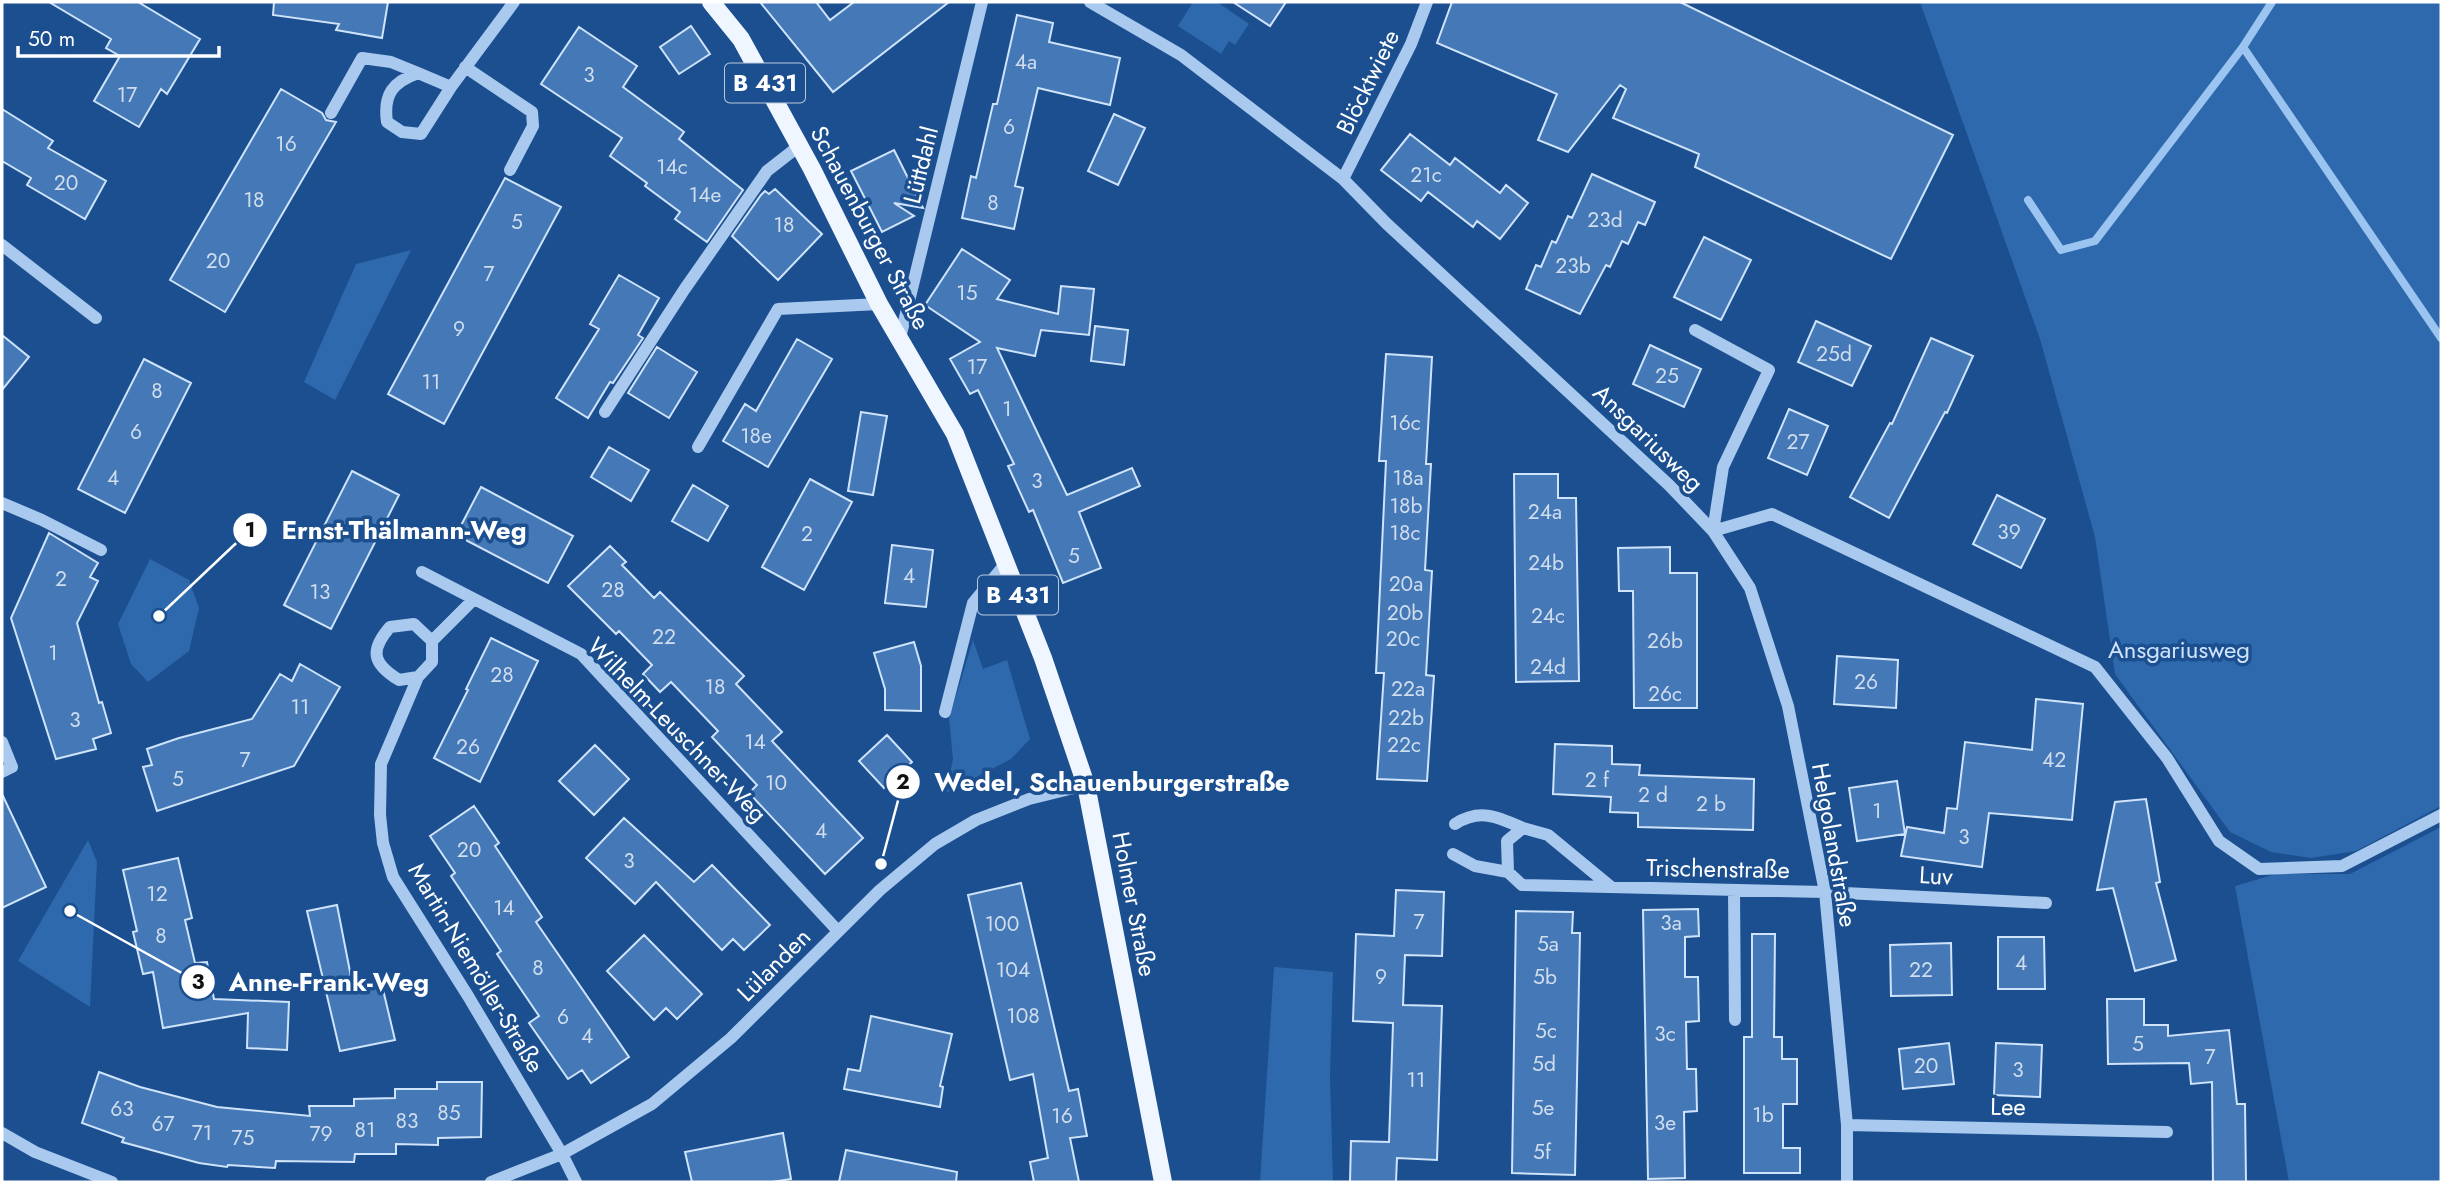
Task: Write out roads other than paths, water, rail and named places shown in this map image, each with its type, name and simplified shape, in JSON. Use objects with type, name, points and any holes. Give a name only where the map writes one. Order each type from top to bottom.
[{"type":"main road","name":"Schauenburger Straße","points":[[711,2],[741,39],[879,304],[940,408]]},
{"type":"main road","name":"Holmer Straße","points":[[940,408],[955,434],[1043,658],[1086,785],[1163,1182]]},
{"type":"street","points":[[418,73],[400,80],[384,105],[387,122],[402,132],[421,134],[451,87],[513,2]]},
{"type":"street","name":"Lüttdahl","points":[[900,338],[982,2]]},
{"type":"street","name":"Ansgariusweg","points":[[1090,2],[1181,55],[1343,179],[1387,224],[1669,485],[1713,531]]},
{"type":"street","name":"Blöcktwiete","points":[[1343,179],[1411,44],[1427,2]]},
{"type":"street","points":[[331,113],[362,58],[391,62],[451,87]]},
{"type":"street","points":[[465,67],[532,112],[533,126],[510,170]]},
{"type":"street","points":[[605,412],[684,290],[767,171],[799,146]]},
{"type":"street","points":[[2,244],[96,318]]},
{"type":"street","points":[[698,447],[778,309],[879,304]]},
{"type":"street","points":[[1695,330],[1769,370],[1723,467],[1713,531],[1772,514],[2095,667],[2167,758],[2218,841],[2259,869],[2342,866],[2441,815]]},
{"type":"street","points":[[2,503],[101,551]]},
{"type":"street","name":"Helgolandstraße","points":[[1713,531],[1750,588],[1788,706],[1825,892],[1847,1125],[1847,1182]]},
{"type":"street","points":[[946,712],[973,603],[1006,563]]},
{"type":"street","name":"Wilhelm-Leuschner-Weg","points":[[422,572],[581,653],[838,932]]},
{"type":"street","name":"Martin-Niemöller-Straße","points":[[474,599],[432,641],[432,662],[418,677],[381,764],[380,815],[383,844],[393,877],[468,996],[562,1153],[576,1182]]},
{"type":"street","points":[[418,677],[399,680],[383,670],[376,655],[379,639],[390,627],[414,624],[432,641]]},
{"type":"street","points":[[2,742],[7,770]]},
{"type":"street","name":"Lülanden","points":[[491,1182],[562,1153],[652,1104],[730,1038],[880,890],[935,844],[976,820],[1029,799],[1086,785]]},
{"type":"street","name":"Trischenstraße","points":[[1455,824],[1467,816],[1495,815],[1523,828],[1548,835],[1611,887]]},
{"type":"street","points":[[1508,872],[1507,841],[1523,828]]},
{"type":"street","name":"Trischenstraße","points":[[1453,854],[1475,866],[1508,872],[1522,885],[1825,892]]},
{"type":"street","points":[[1734,890],[1735,1020]]},
{"type":"street","name":"Luv","points":[[1825,892],[2046,903]]},
{"type":"street","name":"Lee","points":[[1847,1125],[2167,1132]]},
{"type":"street","points":[[2,1133],[87,1178],[112,1182]]},
{"type":"waterway","points":[[2272,2],[2243,47],[2441,338]]},
{"type":"waterway","points":[[2028,200],[2061,250],[2095,241],[2243,47]]},
{"type":"place","name":"Ernst-Thälmann-Weg","points":[[159,616]]},
{"type":"place","name":"Wedel, Schauenburgerstraße","points":[[881,864]]},
{"type":"place","name":"Anne-Frank-Weg","points":[[70,911]]}]
